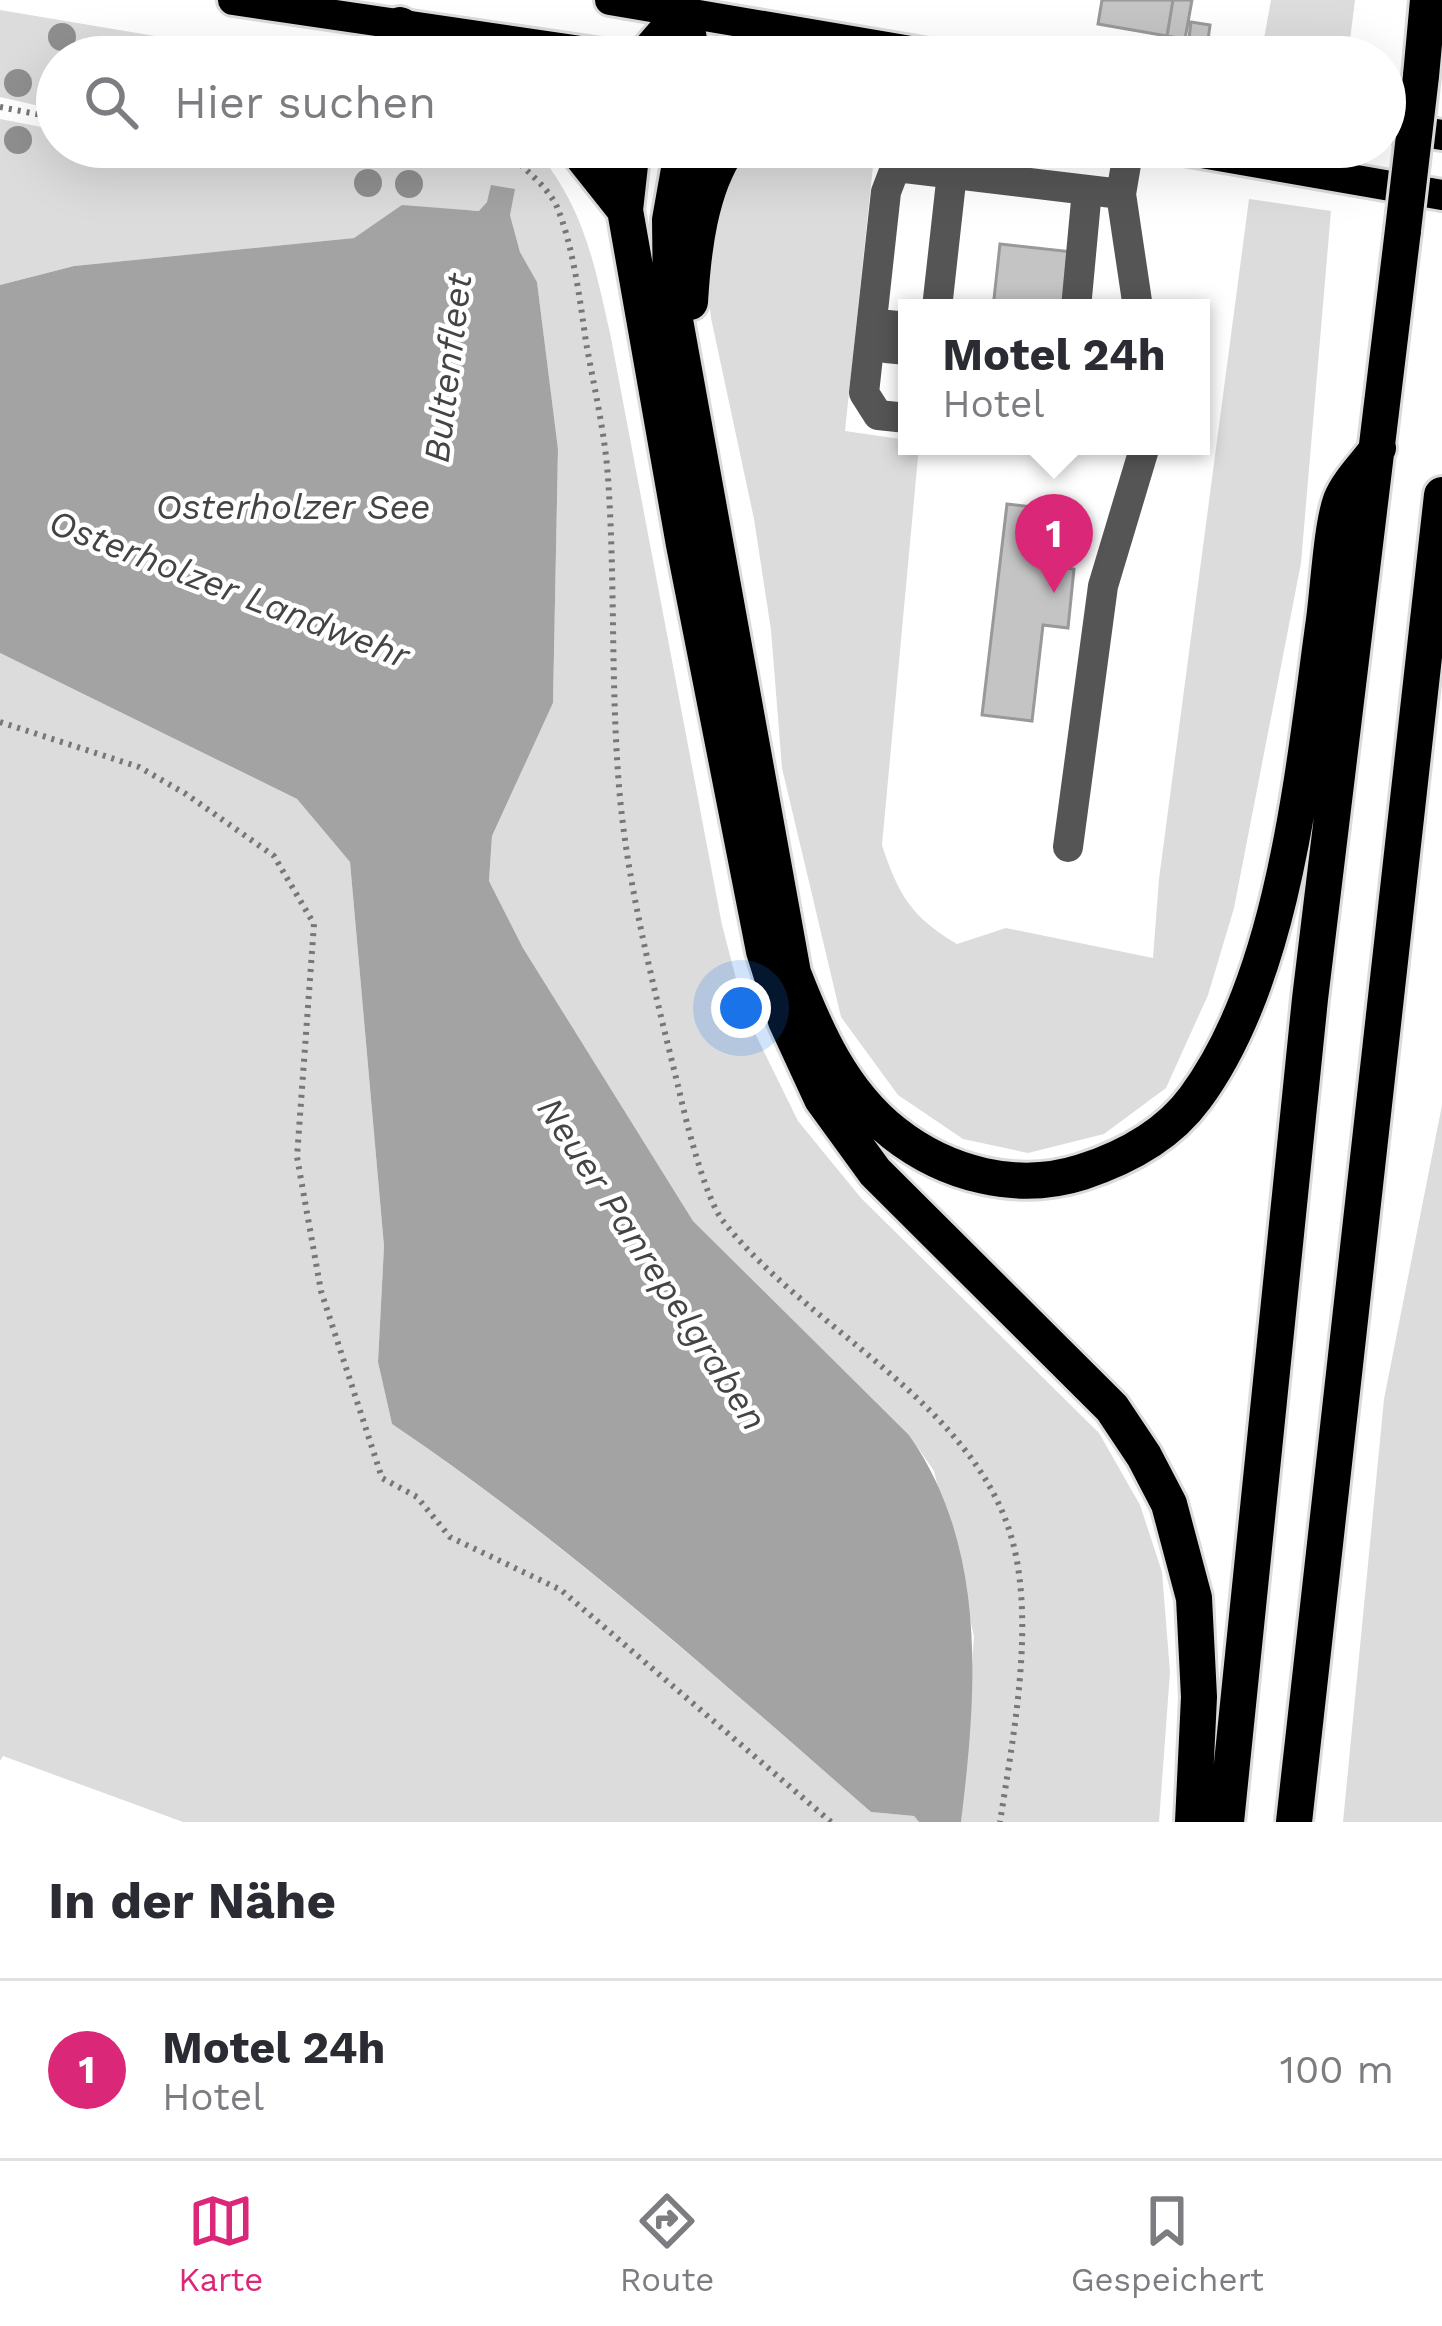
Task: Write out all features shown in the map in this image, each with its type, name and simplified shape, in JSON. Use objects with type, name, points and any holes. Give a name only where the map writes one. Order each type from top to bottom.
[{"type":"highway","points":[[1226,1822],[1310,999],[1428,0]]},
{"type":"highway","points":[[661,36],[685,6]]},
{"type":"highway","points":[[685,6],[689,36]]},
{"type":"highway","points":[[400,25],[420,36]]},
{"type":"highway","points":[[592,168],[625,210]]},
{"type":"highway","points":[[630,168],[625,210],[750,884],[786,1021],[822,1099],[875,1172],[1112,1408],[1153,1472],[1185,1552],[1194,1598],[1199,1697],[1193,1822]]},
{"type":"highway","points":[[679,168],[670,220],[671,298],[794,973],[818,1036],[857,1098],[919,1152],[955,1169],[993,1178],[1034,1180],[1109,1163],[1172,1124],[1195,1099],[1230,1040],[1250,998],[1284,866],[1341,500],[1378,448]]},
{"type":"highway","points":[[685,389],[692,269],[714,168]]},
{"type":"highway","points":[[1294,1822],[1442,495]]},
{"type":"main road","points":[[233,0],[476,36]]},
{"type":"main road","points":[[610,0],[685,6],[839,36]]},
{"type":"main road","points":[[1406,129],[1442,135]]},
{"type":"main road","points":[[1287,168],[1442,195]]},
{"type":"lane","points":[[898,417],[878,415],[864,393],[886,192],[894,171],[905,168],[1121,194]]},
{"type":"lane","points":[[1125,168],[1121,194],[1137,299]]},
{"type":"lane","points":[[938,299],[952,173]]},
{"type":"lane","points":[[1077,299],[1087,190]]},
{"type":"lane","points":[[1068,847],[1103,586],[1141,455]]},
{"type":"path","points":[[0,107],[36,114]]},
{"type":"path","points":[[0,722],[139,767],[186,794],[274,856],[314,924],[297,1157],[321,1291],[382,1478],[417,1497],[450,1537],[561,1590],[831,1822]]},
{"type":"shaded area","points":[[1271,0],[1355,0],[1350,36],[1264,36]]},
{"type":"shaded area","points":[[0,10],[155,36],[36,36],[36,105],[0,97]]},
{"type":"shaded area","points":[[0,119],[36,126],[36,168],[551,169],[576,213],[604,306],[722,925],[745,1013],[798,1121],[861,1198],[1099,1433],[1140,1505],[1162,1572],[1170,1672],[1159,1822],[961,1822],[974,1636],[934,1471],[909,1435],[693,1221],[523,948],[489,881],[492,836],[553,703],[558,449],[537,282],[520,252],[510,215],[487,202],[480,211],[402,206],[354,238],[74,266],[0,285]]},
{"type":"shaded area","points":[[735,168],[873,168],[845,431],[898,439],[898,455],[918,455],[882,845],[908,903],[957,944],[1006,928],[1153,958],[1159,879],[1249,199],[1331,211],[1301,563],[1234,908],[1208,995],[1166,1088],[1104,1134],[1028,1153],[963,1139],[898,1095],[841,1017],[782,768],[771,630],[754,519],[711,318],[706,270],[713,224]]},
{"type":"shaded area","points":[[0,653],[297,799],[350,862],[384,1246],[378,1362],[392,1424],[577,1562],[871,1812],[914,1816],[919,1822],[183,1822],[3,1756],[0,1761]]},
{"type":"shaded area","points":[[1442,1105],[1442,1822],[1343,1822],[1384,1399]]},
{"type":"water","name":"Osterholzer See","points":[[491,185],[515,189],[510,215],[520,252],[537,282],[558,449],[553,703],[492,836],[489,881],[523,948],[693,1221],[909,1435],[935,1479],[953,1525],[971,1622],[971,1722],[961,1822],[919,1822],[914,1816],[871,1812],[578,1562],[392,1424],[378,1362],[384,1246],[350,862],[297,799],[0,653],[0,285],[74,266],[354,238],[402,205],[479,211]]},
{"type":"building","points":[[1102,0],[1173,0],[1167,36],[1098,24]]},
{"type":"building","points":[[1173,0],[1192,0],[1186,36],[1167,36]]},
{"type":"building","points":[[1191,22],[1210,25],[1209,36],[1189,36]]},
{"type":"building","points":[[1000,244],[1073,252],[1068,299],[994,299]]},
{"type":"building","points":[[1007,504],[1057,510],[1050,566],[1074,569],[1068,628],[1043,625],[1032,721],[982,715]]},
{"type":"place","name":"Motel 24h","points":[[1054,593]]},
{"type":"water label","name":"Bultenfleet","points":[[448,368]]},
{"type":"water label","name":"Osterholzer Landwehr","points":[[229,589]]},
{"type":"water label","name":"Neuer Panrepelgraben","points":[[652,1264]]}]
